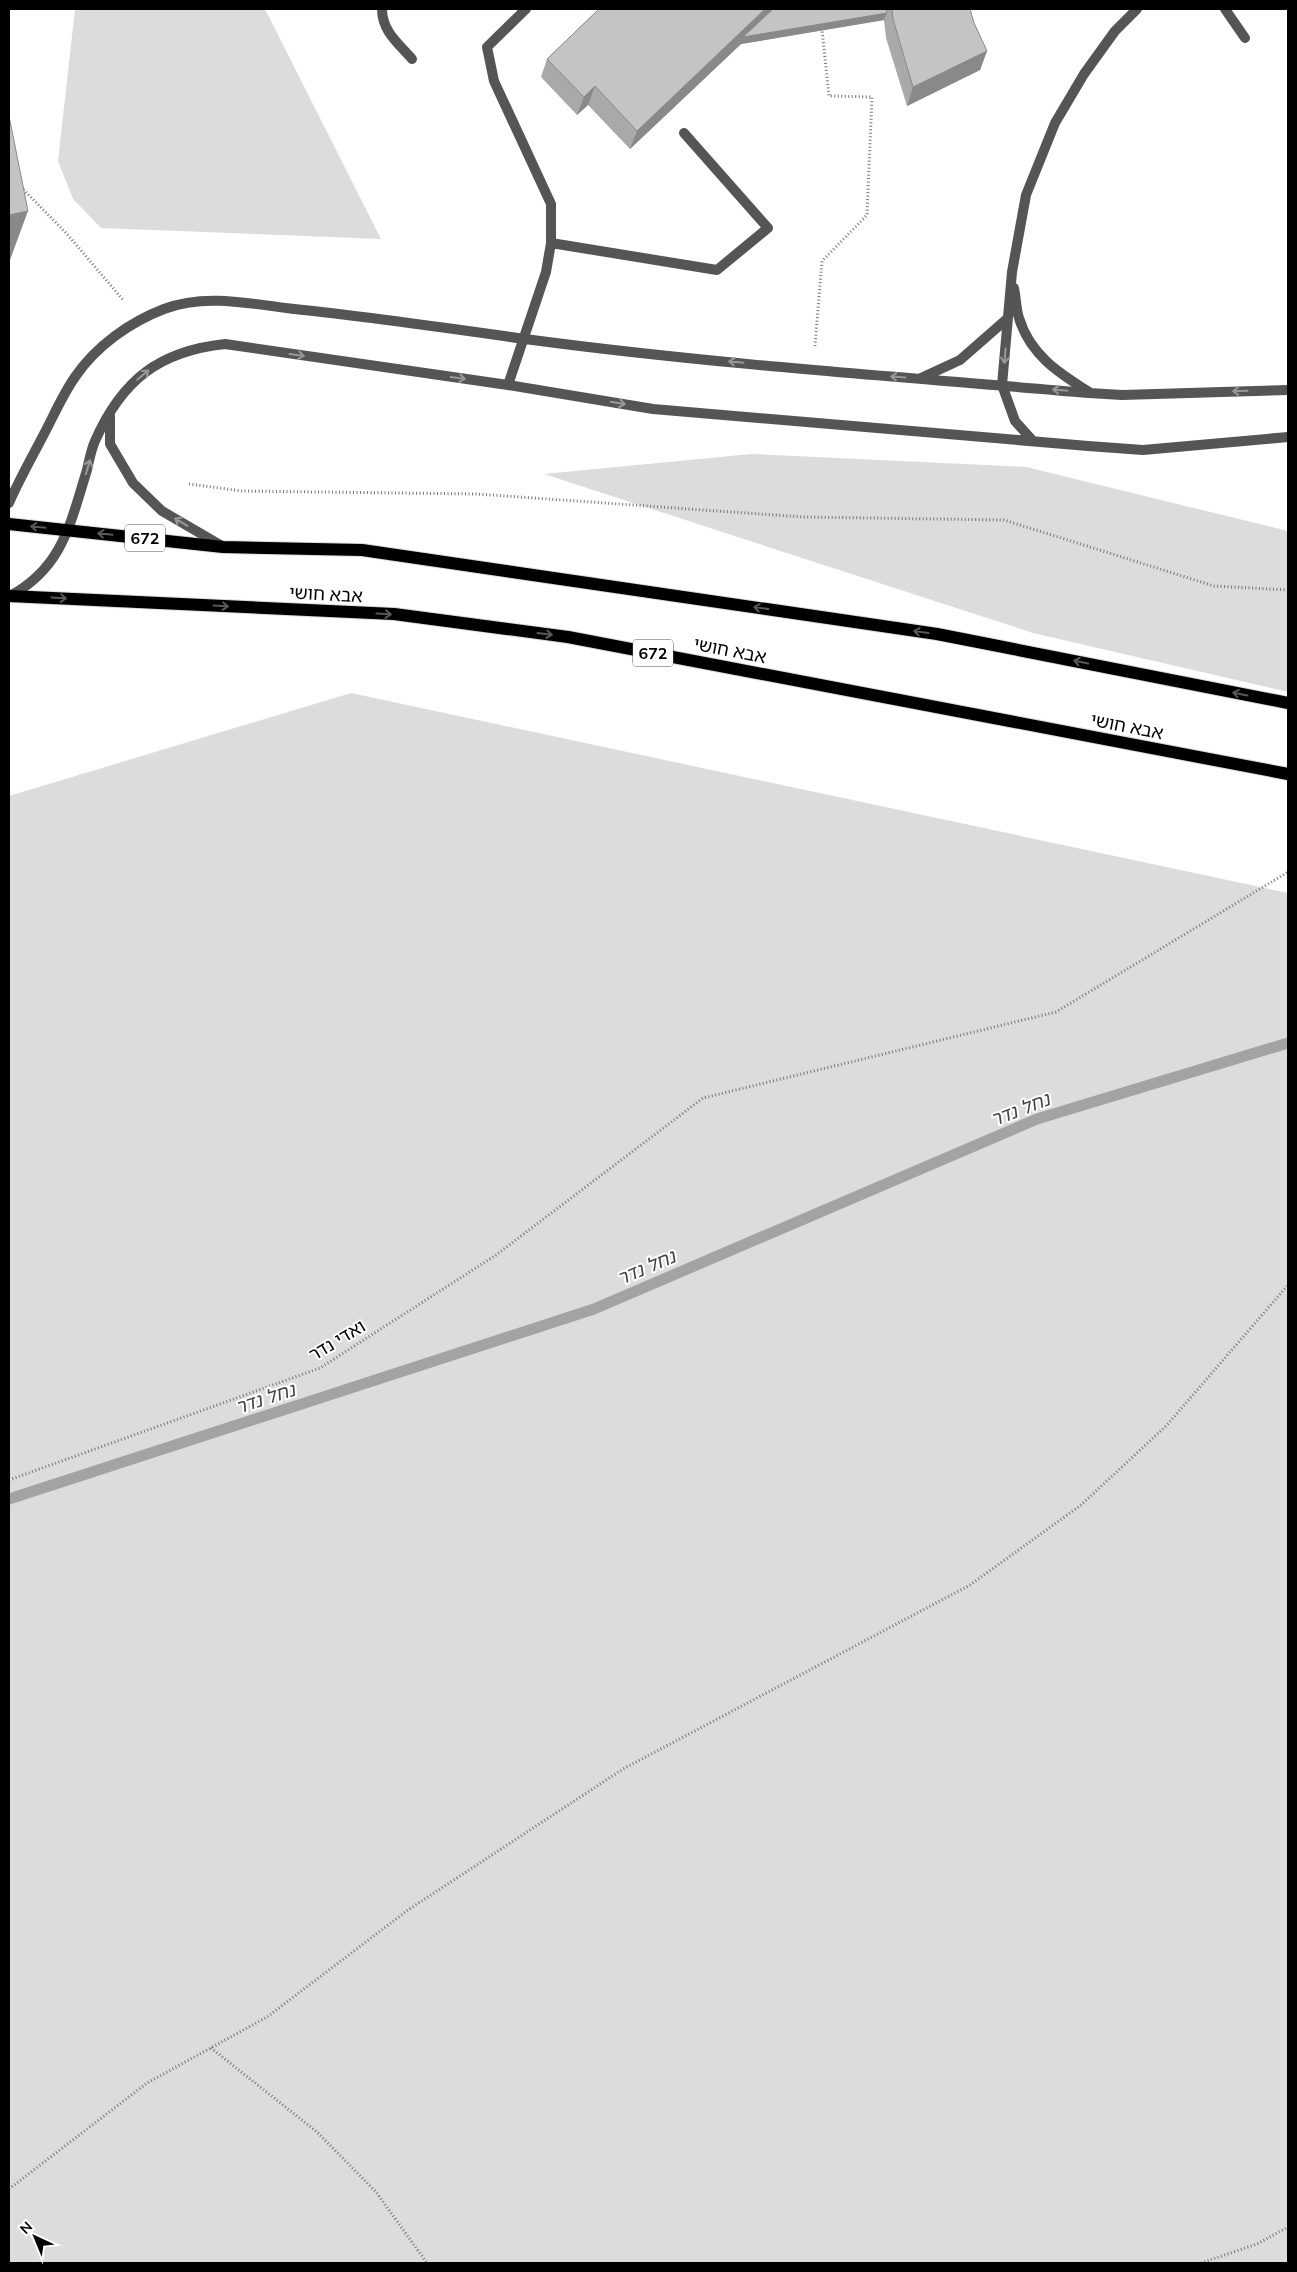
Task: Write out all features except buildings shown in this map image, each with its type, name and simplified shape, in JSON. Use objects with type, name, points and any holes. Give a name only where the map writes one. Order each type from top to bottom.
[{"type":"main road","name":"672","points":[[9,524],[223,547],[362,550],[917,631],[1288,704]]},
{"type":"main road","name":"אבא חושי","points":[[10,596],[394,614],[568,637],[1288,774]]},
{"type":"lane","points":[[382,9],[382,20],[386,30],[412,59]]},
{"type":"lane","points":[[508,385],[546,272],[551,243],[551,204],[494,81],[487,47],[526,9]]},
{"type":"lane","points":[[1033,441],[1015,420],[1002,385],[1012,272],[1026,196],[1055,123],[1084,74],[1115,31],[1137,9]]},
{"type":"lane","points":[[1225,9],[1245,38]]},
{"type":"lane","points":[[551,243],[717,270],[768,228],[684,133]]},
{"type":"lane","points":[[1012,272],[1019,318],[1037,353],[1053,369],[1089,393]]},
{"type":"lane","points":[[9,504],[75,376],[96,352],[116,335],[139,320],[165,308],[185,303],[210,301],[336,313],[524,338],[812,370],[1089,393],[1122,395],[1288,390]]},
{"type":"lane","points":[[920,379],[960,360],[1008,318]]},
{"type":"lane","points":[[10,596],[32,583],[48,567],[58,553],[68,530],[95,442],[110,411],[121,396],[139,377],[157,363],[176,353],[197,347],[225,344],[508,385],[653,409],[1033,441],[1143,450],[1288,437]]},
{"type":"lane","points":[[110,411],[108,432],[110,444],[132,483],[162,510],[223,547]]},
{"type":"path","points":[[812,370],[822,261],[867,215],[872,97],[830,96],[822,30]]},
{"type":"path","points":[[15,181],[67,234],[139,320]]},
{"type":"path","points":[[189,484],[242,491],[477,494],[803,516],[1004,520],[1214,586],[1288,590]]},
{"type":"path","name":"ואדי נדר","points":[[9,1480],[320,1368],[496,1255],[703,1098],[1056,1012],[1288,872]]},
{"type":"path","points":[[9,2189],[147,2083],[267,2017],[408,1910],[623,1769],[970,1585],[1081,1506],[1167,1425],[1288,1285]]},
{"type":"path","points":[[211,2048],[317,2132],[376,2192],[426,2263]]},
{"type":"path","points":[[1201,2263],[1257,2244],[1288,2227]]},
{"type":"shaded area","points":[[75,9],[265,9],[381,239],[101,228],[73,199],[58,161]]},
{"type":"shaded area","points":[[751,454],[1026,467],[1288,531],[1288,692],[1033,633],[544,474]]},
{"type":"shaded area","points":[[351,693],[1288,893],[1288,2263],[9,2263],[9,796]]},
{"type":"waterway","name":"נחל נדר","points":[[9,1499],[594,1309],[1037,1119],[1288,1043]]}]
